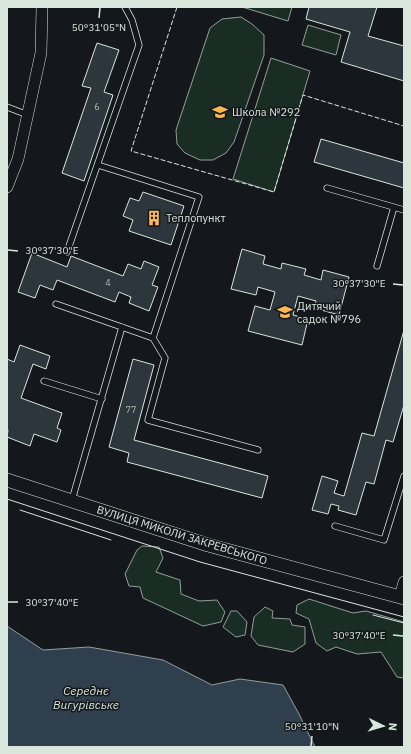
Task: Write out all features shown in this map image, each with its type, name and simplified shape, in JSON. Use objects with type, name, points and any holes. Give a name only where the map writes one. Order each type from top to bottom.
[{"type":"street","points":[[7,187],[18,159],[41,54],[42,7]]},
{"type":"street","name":"ВУЛИЦЯ МИКОЛИ ЗАКРЕВСЬКОГО","points":[[7,480],[208,545],[402,597]]},
{"type":"street","points":[[402,597],[404,582]]},
{"type":"lane","points":[[67,252],[139,45],[132,20],[125,7]]},
{"type":"lane","points":[[7,107],[28,115]]},
{"type":"lane","points":[[98,165],[199,197],[153,338]]},
{"type":"lane","points":[[327,188],[404,210]]},
{"type":"lane","points":[[377,266],[394,207]]},
{"type":"lane","points":[[56,304],[153,338],[165,358],[148,420],[258,450]]},
{"type":"lane","points":[[72,500],[122,327]]},
{"type":"lane","points":[[44,381],[102,399]]},
{"type":"lane","points":[[335,526],[384,540],[404,476]]},
{"type":"green space","points":[[242,7],[292,7],[288,21]]},
{"type":"green space","points":[[241,17],[252,24],[264,35],[264,55],[234,142],[226,153],[213,160],[200,160],[185,153],[177,144],[176,130],[210,28],[222,19]]},
{"type":"green space","points":[[308,25],[341,35],[336,55],[302,45]]},
{"type":"green space","points":[[271,58],[310,71],[274,192],[233,179]]},
{"type":"green space","points":[[142,546],[159,547],[163,558],[156,572],[180,580],[181,594],[199,601],[217,600],[225,612],[221,622],[203,626],[143,598],[140,587],[129,586],[125,574],[137,550]]},
{"type":"green space","points":[[309,599],[353,613],[366,611],[404,622],[404,678],[397,677],[381,652],[357,654],[336,647],[327,651],[316,643],[309,619],[296,613],[297,605]]},
{"type":"green space","points":[[265,607],[273,611],[272,618],[290,619],[292,625],[305,627],[305,644],[293,652],[258,645],[251,636],[254,617]]},
{"type":"green space","points":[[231,611],[237,611],[247,622],[245,635],[236,637],[223,627]]},
{"type":"water","name":"Середнє Вигурівське","points":[[7,626],[43,650],[89,647],[163,660],[212,685],[240,679],[283,685],[315,747],[7,747]]},
{"type":"building","points":[[309,7],[377,7],[368,36],[404,46],[404,81],[341,62],[350,32],[306,19]]},
{"type":"building","points":[[97,43],[119,50],[104,92],[113,95],[84,181],[62,173],[91,88],[82,86]]},
{"type":"building","points":[[321,139],[404,163],[404,188],[314,162]]},
{"type":"building","name":"Теплопункт","points":[[143,192],[184,206],[171,245],[129,231],[133,220],[123,216],[130,198],[139,201]]},
{"type":"building","points":[[242,249],[265,256],[263,264],[281,269],[282,263],[306,269],[304,275],[321,280],[323,270],[349,277],[339,315],[314,308],[316,301],[298,296],[293,315],[308,319],[302,345],[248,331],[255,306],[270,310],[275,292],[258,287],[256,295],[231,289]]},
{"type":"building","points":[[32,253],[67,267],[71,256],[123,276],[128,264],[141,269],[144,261],[159,267],[152,285],[158,287],[149,311],[129,303],[131,297],[119,292],[115,302],[57,280],[53,290],[40,285],[35,298],[18,292]]},
{"type":"building","points":[[404,330],[404,405],[393,442],[386,440],[374,484],[366,482],[356,515],[338,510],[339,506],[331,504],[328,514],[312,510],[322,476],[338,481],[334,493],[344,496],[362,433],[374,436]]},
{"type":"building","points":[[20,345],[50,356],[46,369],[33,364],[21,398],[62,413],[57,428],[61,430],[57,442],[34,434],[30,446],[7,437],[7,359],[14,362]]},
{"type":"building","points":[[133,359],[154,365],[134,440],[268,476],[262,498],[127,462],[129,453],[109,447]]},
{"type":"tram line","points":[[7,499],[200,562],[404,617]]},
{"type":"tram line","points":[[20,510],[111,540]]},
{"type":"tram line","points":[[373,615],[404,623]]},
{"type":"fence","points":[[177,7],[131,151],[274,192],[303,95],[404,126]]},
{"type":"place","name":"Школа №292","points":[[220,112]]},
{"type":"place","name":"Теплопункт","points":[[154,218]]},
{"type":"place","name":"Дитячий садок №796","points":[[285,312]]}]
